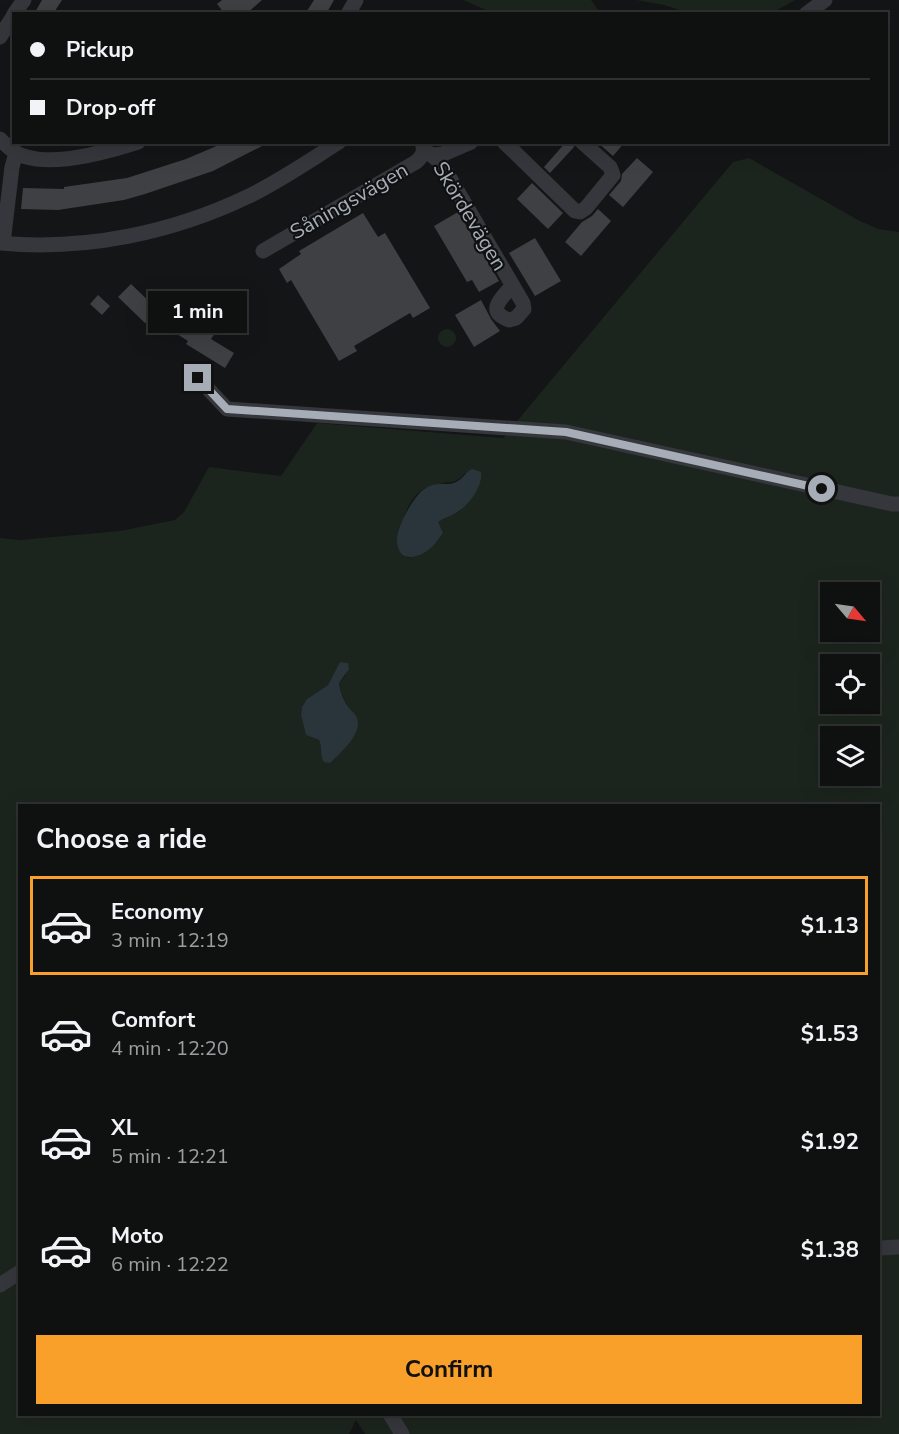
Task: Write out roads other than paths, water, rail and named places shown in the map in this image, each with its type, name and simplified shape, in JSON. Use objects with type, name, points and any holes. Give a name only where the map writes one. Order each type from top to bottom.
[{"type":"street","points":[[809,12],[825,0]]},
{"type":"street","points":[[0,36],[12,17]]},
{"type":"street","points":[[0,139],[16,153],[35,158],[66,158],[129,144]]},
{"type":"street","points":[[16,153],[1,243],[84,243],[140,233],[187,221],[250,196],[336,144]]},
{"type":"street","points":[[426,149],[443,154],[466,144]]},
{"type":"street","points":[[506,144],[575,211],[580,212],[586,208],[613,175],[610,167],[584,144]]},
{"type":"street","name":"Såningsvägen","points":[[263,251],[416,162],[426,149]]},
{"type":"street","name":"Skördevägen","points":[[426,149],[441,163],[512,286]]},
{"type":"street","points":[[198,378],[227,409],[566,432],[899,504]]},
{"type":"street","points":[[880,1248],[899,1247]]},
{"type":"street","points":[[0,1285],[18,1273]]},
{"type":"street","points":[[391,1416],[402,1434]]}]
